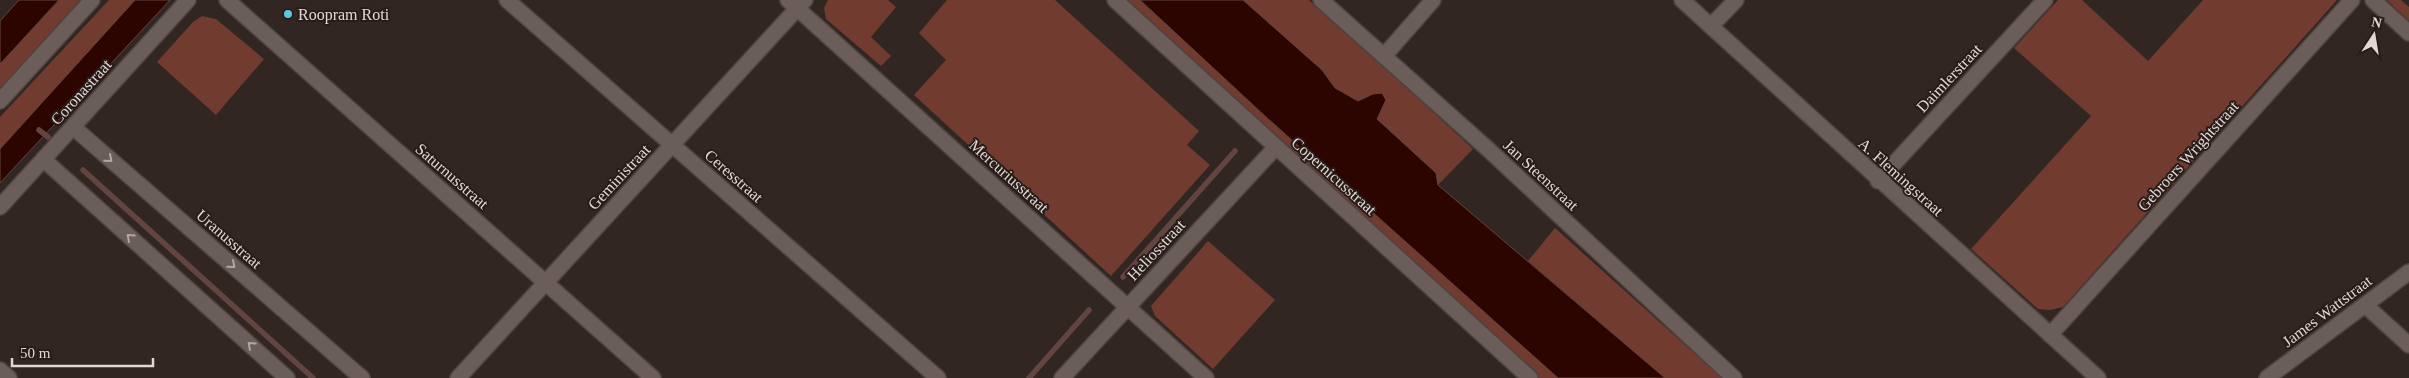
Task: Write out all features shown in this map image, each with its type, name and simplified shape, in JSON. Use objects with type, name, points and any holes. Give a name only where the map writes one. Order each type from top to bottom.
[{"type":"street","points":[[0,101],[92,0]]},
{"type":"street","name":"Coronastraat","points":[[0,207],[188,0]]},
{"type":"street","name":"Saturnusstraat","points":[[227,0],[653,378]]},
{"type":"street","name":"Ceresstraat","points":[[507,0],[938,378]]},
{"type":"street","name":"Copernicusstraat","points":[[1115,0],[1530,378]]},
{"type":"street","name":"Jan Steenstraat","points":[[1321,0],[1490,151],[1734,378]]},
{"type":"street","points":[[1384,56],[1433,0]]},
{"type":"street","name":"A. Flemingstraat","points":[[1682,0],[1878,181],[2098,378]]},
{"type":"street","points":[[1711,26],[1736,0]]},
{"type":"street","name":"Daimlerstraat","points":[[1878,181],[2045,0]]},
{"type":"street","name":"Gebroers Wrightstraat","points":[[2050,335],[2352,0]]},
{"type":"street","points":[[2372,0],[2409,33]]},
{"type":"street","name":"Geministraat","points":[[458,378],[672,145],[797,3]]},
{"type":"street","name":"Mercuriusstraat","points":[[797,3],[1206,378]]},
{"type":"street","name":"Uranusstraat","points":[[73,127],[362,378]]},
{"type":"street","name":"Heliosstraat","points":[[1062,378],[1276,148]]},
{"type":"street","points":[[43,159],[287,378]]},
{"type":"street","name":"James Wattstraat","points":[[2266,378],[2409,272]]},
{"type":"street","points":[[2365,304],[2409,345]]},
{"type":"street","points":[[0,370],[9,378]]},
{"type":"shaded area","points":[[19,0],[59,0],[0,64],[0,21]]},
{"type":"shaded area","points":[[59,0],[81,0],[0,90],[0,64]]},
{"type":"shaded area","points":[[109,0],[135,0],[0,149],[0,117]]},
{"type":"shaded area","points":[[135,0],[170,0],[0,183],[0,149]]},
{"type":"shaded area","points":[[828,0],[888,0],[896,7],[871,37],[891,56],[881,66],[826,19],[824,8]]},
{"type":"shaded area","points":[[947,0],[1055,0],[1199,131],[1187,145],[1210,165],[1111,276],[914,95],[946,60],[919,33]]},
{"type":"shaded area","points":[[1125,0],[1140,0],[1265,116],[1558,378],[1538,378]]},
{"type":"shaded area","points":[[1140,0],[1243,0],[1322,70],[1335,88],[1358,101],[1373,94],[1382,93],[1386,100],[1377,119],[1436,173],[1438,185],[1665,378],[1558,378],[1265,116]]},
{"type":"shaded area","points":[[1243,0],[1309,0],[1473,149],[1438,185],[1436,173],[1377,119],[1386,100],[1373,94],[1358,101],[1335,88],[1322,70]]},
{"type":"shaded area","points":[[2058,0],[2082,0],[2148,61],[2203,0],[2337,0],[2063,307],[2050,310],[2038,309],[1971,249],[2091,116],[2014,48]]},
{"type":"shaded area","points":[[2387,0],[2401,0],[2409,7],[2409,21]]},
{"type":"shaded area","points":[[202,16],[216,19],[264,59],[216,115],[157,62],[193,22]]},
{"type":"shaded area","points":[[1555,228],[1722,378],[1665,378],[1528,261]]},
{"type":"shaded area","points":[[1208,241],[1275,300],[1213,369],[1155,316],[1151,306]]},
{"type":"waterway","points":[[39,130],[48,137]]},
{"type":"waterway","points":[[1123,277],[1235,151]]},
{"type":"waterway","points":[[83,170],[313,378]]},
{"type":"waterway","points":[[1029,378],[1089,310]]},
{"type":"place","name":"Roopram Roti","points":[[288,14]]}]
